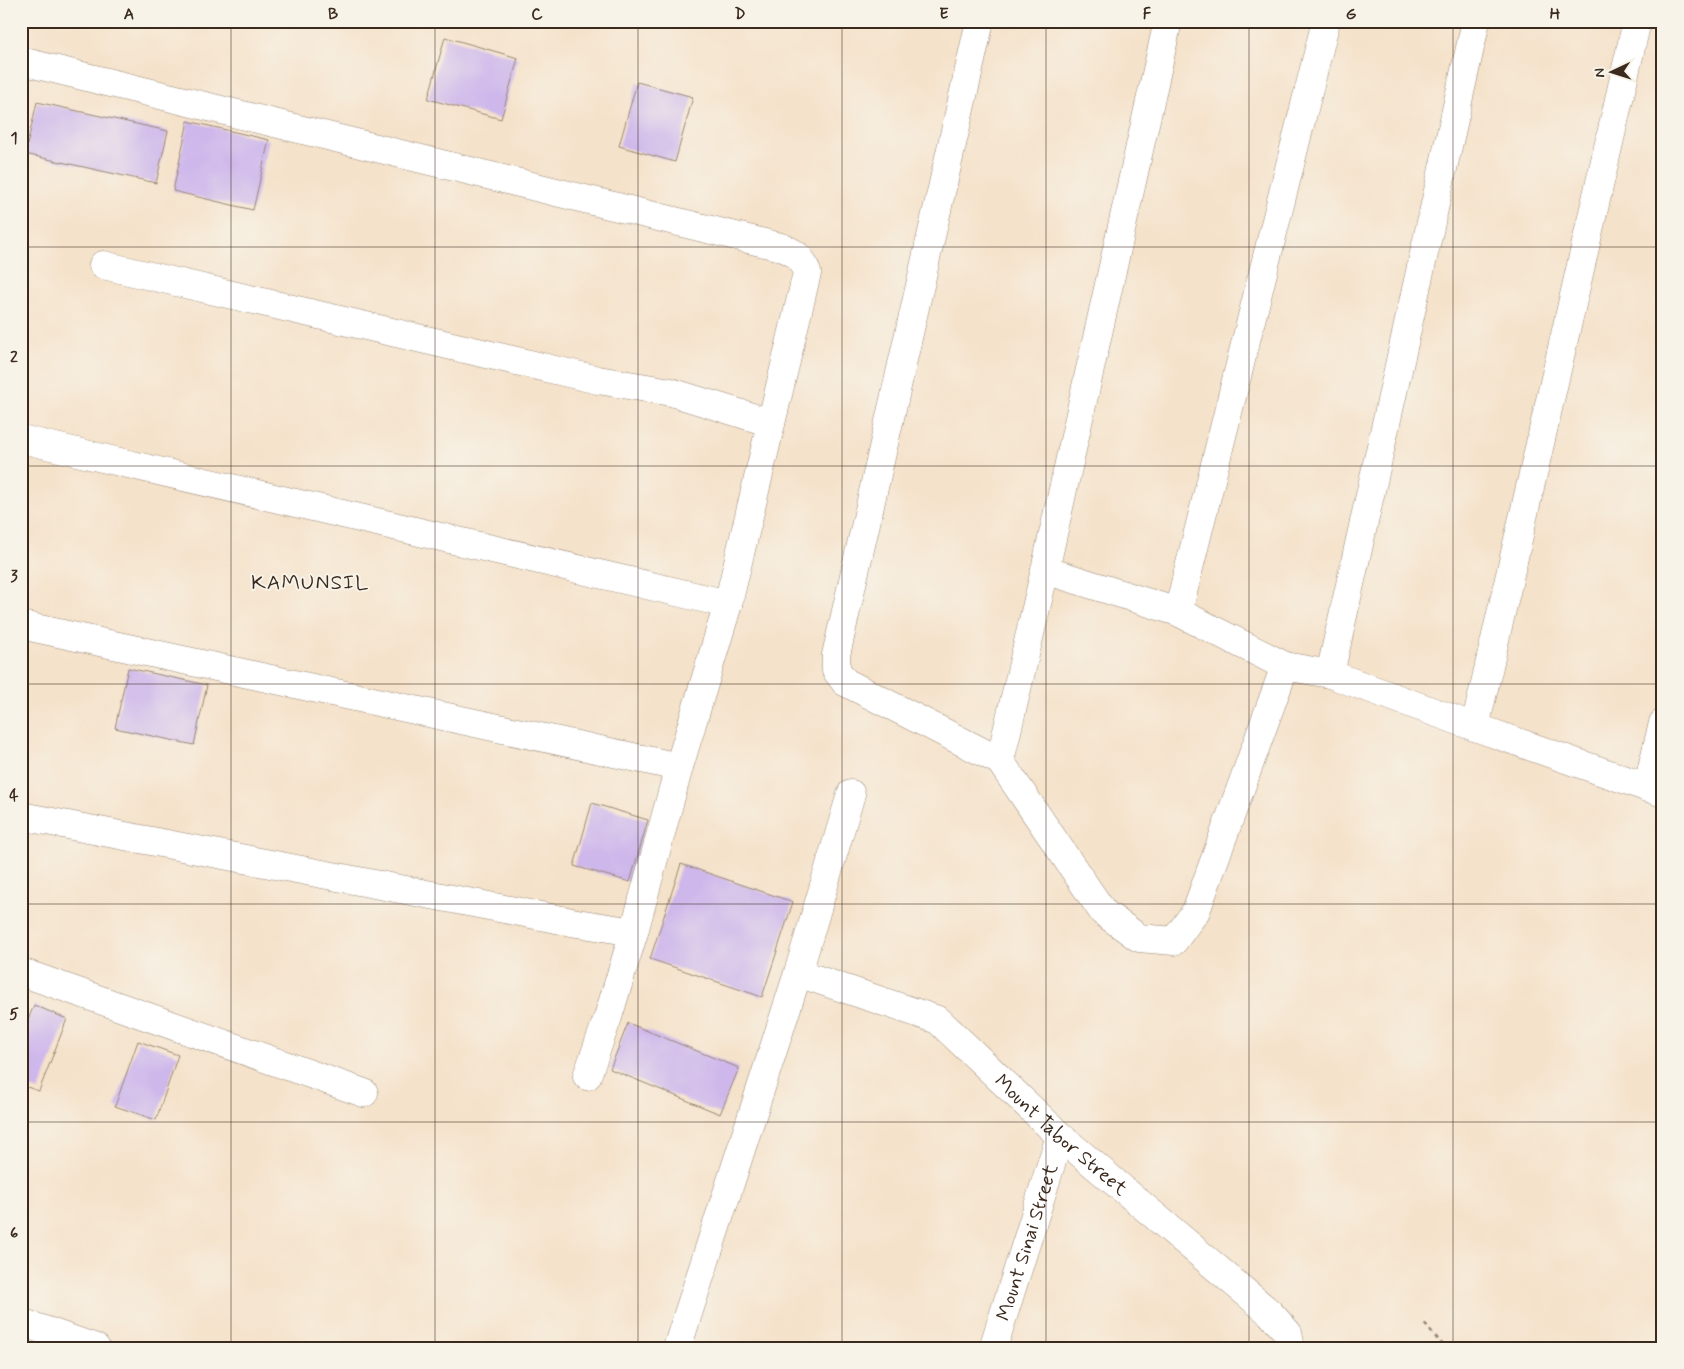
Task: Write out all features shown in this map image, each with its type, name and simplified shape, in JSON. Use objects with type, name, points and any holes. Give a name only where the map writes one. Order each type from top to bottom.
[{"type":"street","points":[[980,21],[838,646],[836,670],[845,682],[1000,761],[1103,912],[1139,938],[1174,941],[1196,911],[1285,666]]},
{"type":"street","points":[[1000,761],[1045,570],[1168,21]]},
{"type":"street","points":[[1178,612],[1326,21]]},
{"type":"street","points":[[1330,674],[1476,21]]},
{"type":"street","points":[[1475,727],[1637,21]]},
{"type":"street","points":[[21,61],[742,238],[792,251],[803,261],[807,273],[728,604],[678,767],[634,932],[588,1076]]},
{"type":"street","points":[[103,265],[598,380],[671,392],[771,423]]},
{"type":"street","points":[[21,439],[728,604]]},
{"type":"street","points":[[1045,570],[1178,612],[1285,666],[1330,674],[1655,790],[1663,724]]},
{"type":"street","points":[[21,625],[678,767]]},
{"type":"street","points":[[677,1348],[798,973],[851,794]]},
{"type":"street","points":[[21,816],[577,923],[634,932]]},
{"type":"street","points":[[21,972],[364,1093]]},
{"type":"street","name":"Mount Tabor Street","points":[[798,973],[938,1020],[1060,1136],[1270,1313],[1288,1333],[1292,1348]]},
{"type":"street","name":"Mount Sinai Street","points":[[992,1348],[1060,1136]]},
{"type":"street","points":[[21,1322],[96,1348]]},
{"type":"path","points":[[1426,1324],[1445,1348]]},
{"type":"building","points":[[445,37],[518,58],[501,119],[428,99]]},
{"type":"building","points":[[637,82],[693,97],[675,162],[619,146]]},
{"type":"building","points":[[37,102],[168,131],[156,183],[25,154]]},
{"type":"building","points":[[188,121],[269,140],[253,210],[173,191]]},
{"type":"building","points":[[128,668],[207,685],[194,745],[115,728]]},
{"type":"building","points":[[592,803],[648,820],[630,882],[574,866]]},
{"type":"building","points":[[681,864],[793,902],[762,997],[650,959]]},
{"type":"building","points":[[34,1005],[67,1019],[39,1091],[21,1085],[21,1037]]},
{"type":"building","points":[[628,1023],[739,1068],[720,1114],[610,1069]]},
{"type":"building","points":[[138,1041],[178,1055],[156,1120],[115,1106]]},
{"type":"district","name":"KAMUNSIL","points":[[310,582]]}]
